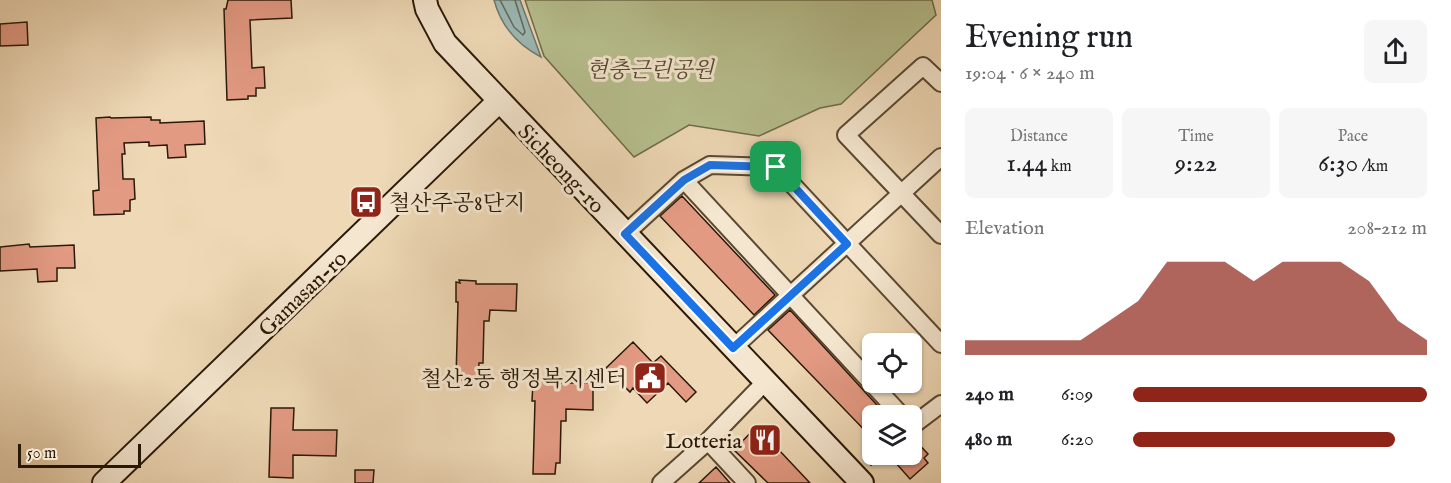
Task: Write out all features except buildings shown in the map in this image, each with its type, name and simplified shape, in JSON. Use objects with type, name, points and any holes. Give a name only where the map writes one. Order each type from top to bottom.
[{"type":"main road","name":"Sicheong-ro","points":[[425,0],[427,9],[445,43],[498,102],[862,483]]},
{"type":"main road","name":"Gamasan-ro","points":[[104,483],[498,102]]},
{"type":"street","points":[[941,83],[923,66],[846,135],[941,236]]},
{"type":"street","points":[[733,348],[941,157]]},
{"type":"street","points":[[625,234],[684,180],[710,165],[776,167],[941,344]]},
{"type":"street","points":[[684,180],[892,405]]},
{"type":"street","points":[[661,483],[708,441],[765,382]]},
{"type":"street","points":[[922,415],[941,404]]},
{"type":"street","points":[[708,441],[747,483]]},
{"type":"green space","name":"현충근린공원","points":[[525,0],[932,0],[936,15],[841,104],[820,108],[759,136],[689,125],[634,157],[544,56]]},
{"type":"water","points":[[494,0],[520,0],[541,57],[525,47],[512,34],[501,18]]},
{"type":"place","name":"철산주공8단지","points":[[366,202]]},
{"type":"place","name":"철산2동 행정복지센터","points":[[650,378]]},
{"type":"place","name":"Lotteria","points":[[765,440]]},
{"type":"route","points":[[710,165],[776,167],[847,244],[733,348],[625,234],[684,180],[710,165]]}]
